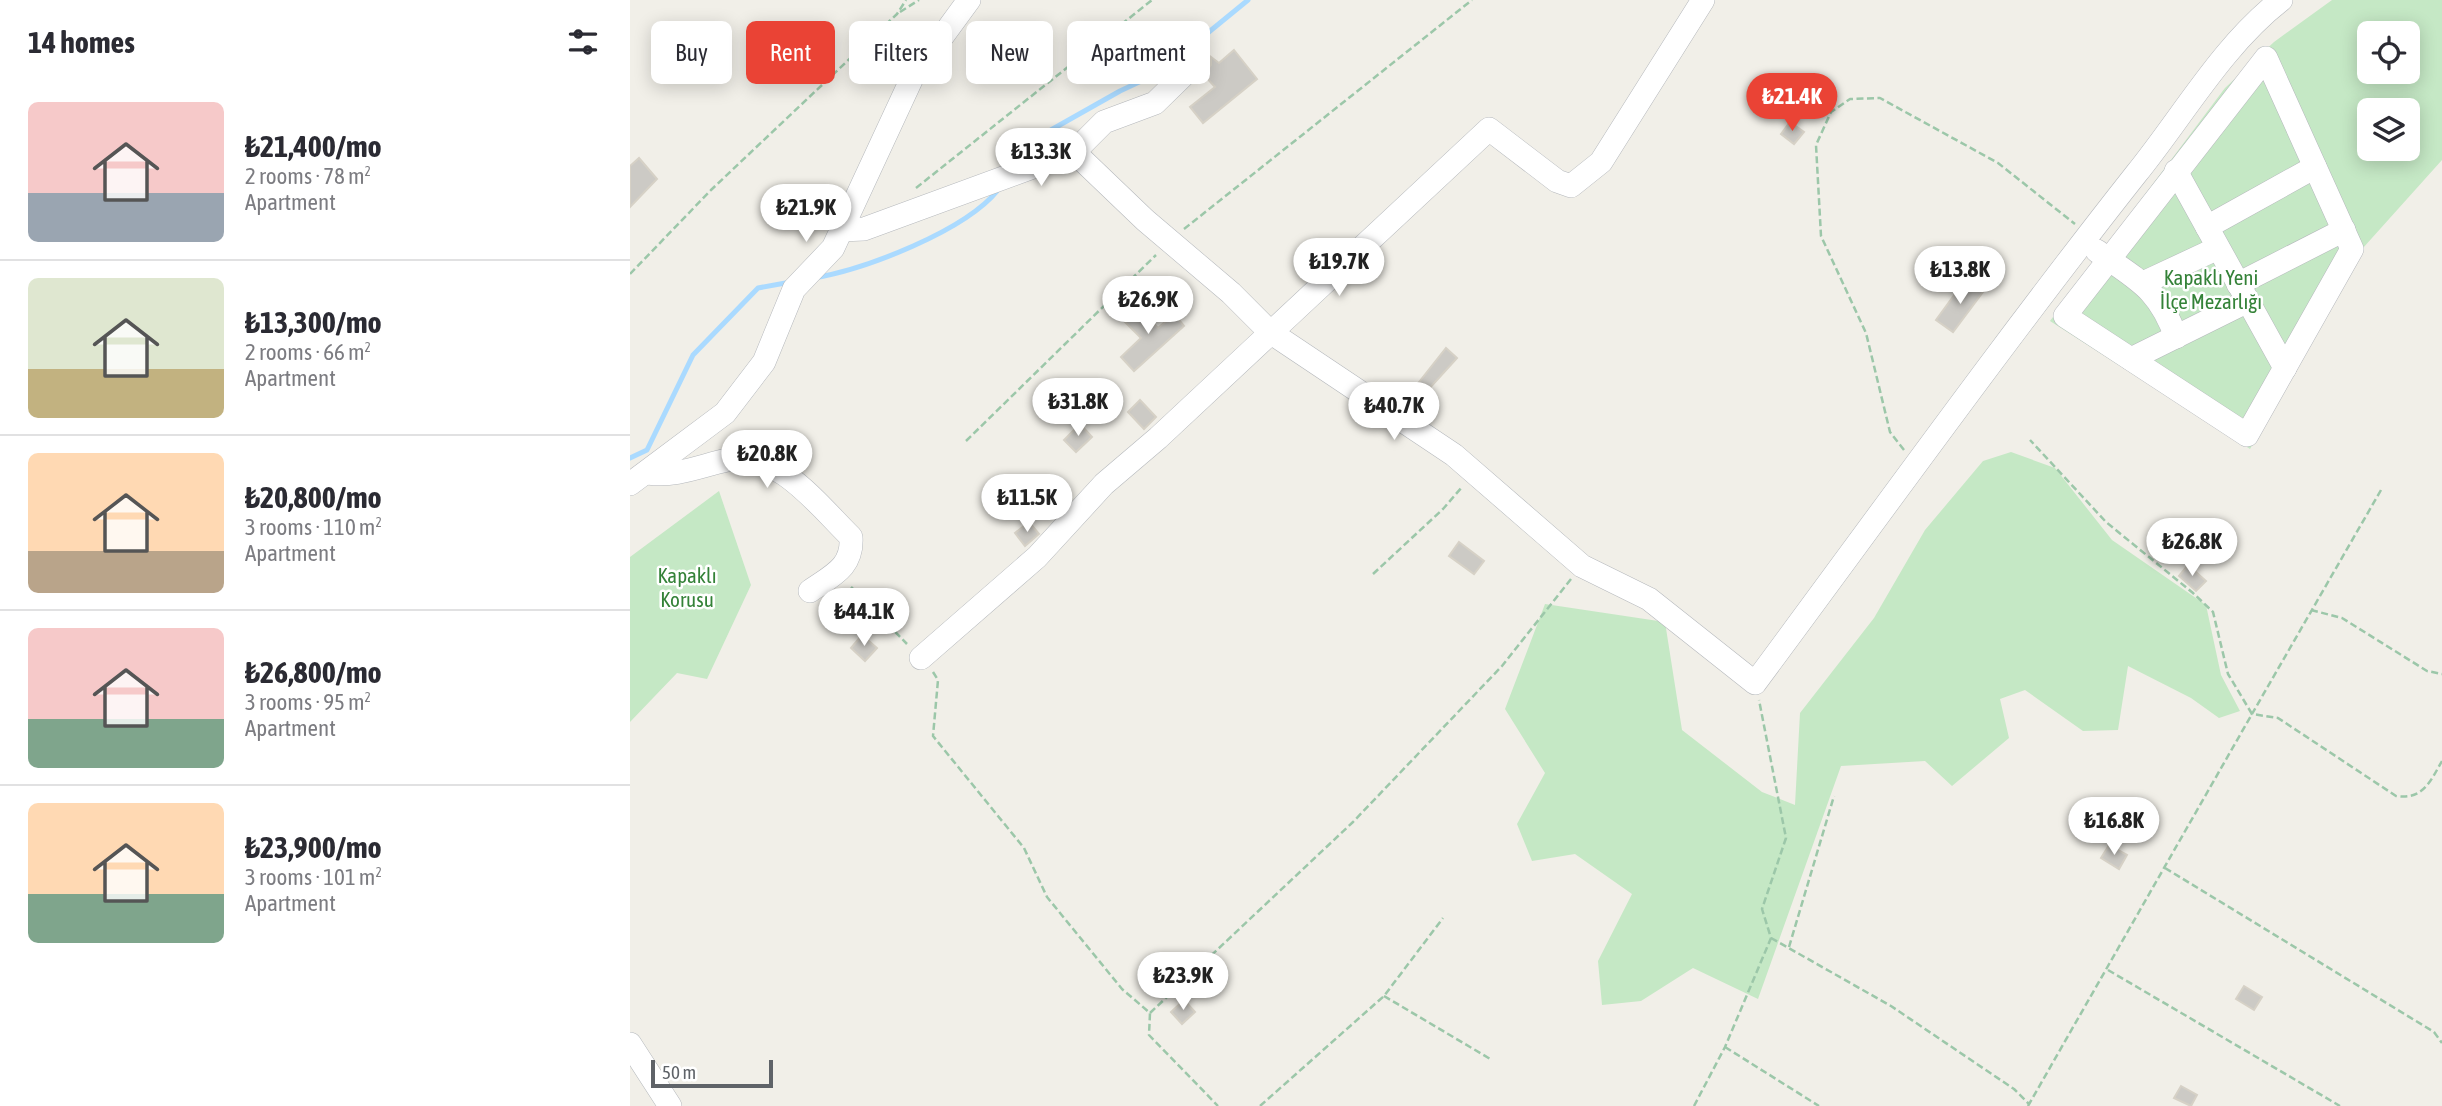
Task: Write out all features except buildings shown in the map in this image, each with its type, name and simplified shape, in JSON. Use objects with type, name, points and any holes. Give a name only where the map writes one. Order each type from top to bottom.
[{"type":"street","points":[[639,478],[725,413],[764,362],[794,289],[833,248],[912,78],[969,0]]},
{"type":"street","points":[[921,658],[1037,557],[1104,484],[1489,129],[1557,181],[1570,186],[1601,162],[1703,0]]},
{"type":"street","points":[[1074,152],[1231,293],[1270,332],[1475,471],[1581,566],[1648,599],[1755,683],[2086,237],[2204,83],[2260,17],[2281,0]]},
{"type":"street","points":[[2266,58],[2315,167],[2352,249],[2247,435],[2065,316],[2266,58]]},
{"type":"street","points":[[841,230],[864,229],[1074,152],[1104,122],[1155,103],[1174,84]]},
{"type":"street","points":[[2207,227],[2315,167]]},
{"type":"street","points":[[2176,171],[2285,368]]},
{"type":"street","points":[[2131,359],[2176,337],[2344,230]]},
{"type":"street","points":[[2086,237],[2108,259],[2156,294],[2176,337]]},
{"type":"street","points":[[2143,283],[2218,248]]},
{"type":"street","points":[[639,478],[669,476],[732,459],[764,462],[793,482],[851,537],[852,553],[842,568],[810,590]]},
{"type":"street","points":[[630,1044],[670,1106]]},
{"type":"path","points":[[897,14],[906,0]]},
{"type":"path","points":[[630,274],[711,190],[897,14],[919,0]]},
{"type":"path","points":[[906,196],[1152,0]]},
{"type":"path","points":[[966,441],[1170,241],[1472,0]]},
{"type":"path","points":[[1916,466],[1890,432],[1866,333],[1821,236],[1816,145],[1831,112],[1850,99],[1880,98],[1998,163],[2086,237]]},
{"type":"path","points":[[2030,440],[2106,522],[2213,612],[2228,674],[2252,714]]},
{"type":"path","points":[[1373,574],[1443,509],[1475,471]]},
{"type":"path","points":[[1771,938],[1891,1006],[2014,1089],[2029,1105],[2381,490]]},
{"type":"path","points":[[1217,1106],[1149,1035],[1150,1013],[1353,822],[1502,666],[1581,566]]},
{"type":"path","points":[[842,568],[847,583],[921,658],[938,680],[933,736],[1024,848],[1047,897],[1122,989],[1150,1013]]},
{"type":"path","points":[[2311,610],[2342,618],[2427,671],[2442,674]]},
{"type":"path","points":[[1694,1106],[1725,1047],[1771,938],[1762,909],[1786,838],[1755,683]]},
{"type":"path","points":[[2252,714],[2278,718],[2396,796],[2411,798],[2425,790],[2442,761]]},
{"type":"path","points":[[1789,947],[1834,796]]},
{"type":"path","points":[[2165,868],[2434,1032],[2442,1042]]},
{"type":"path","points":[[1260,1106],[1384,996],[1443,918]]},
{"type":"path","points":[[2108,970],[2340,1106]]},
{"type":"path","points":[[1384,996],[1492,1060]]},
{"type":"path","points":[[1725,1047],[1819,1106]]},
{"type":"green space","name":"Kapaklı Yeni İlçe Mezarlığı","points":[[2332,0],[2442,0],[2442,160],[2363,248],[2250,449],[2050,321],[2225,88],[2274,42]]},
{"type":"green space","points":[[2011,452],[2055,468],[2112,540],[2206,605],[2221,675],[2240,711],[2219,718],[2191,698],[2128,666],[2118,730],[2083,731],[2025,690],[2000,699],[2009,738],[1952,786],[1925,761],[1841,766],[1758,999],[1693,968],[1641,1001],[1602,1005],[1598,961],[1632,894],[1575,854],[1532,861],[1517,824],[1545,773],[1505,709],[1545,604],[1665,622],[1682,730],[1762,792],[1795,805],[1800,713],[1874,618],[1925,530],[1983,461]]},
{"type":"green space","name":"Kapaklı Korusu","points":[[719,491],[751,585],[707,679],[677,673],[630,722],[630,557]]},
{"type":"waterway","points":[[1020,163],[1042,135],[1120,91],[1171,67],[1193,45],[1248,0]]},
{"type":"waterway","points":[[814,278],[860,266],[913,246],[963,220],[998,190]]},
{"type":"waterway","points":[[630,458],[647,450],[693,355],[758,288],[791,282]]}]
